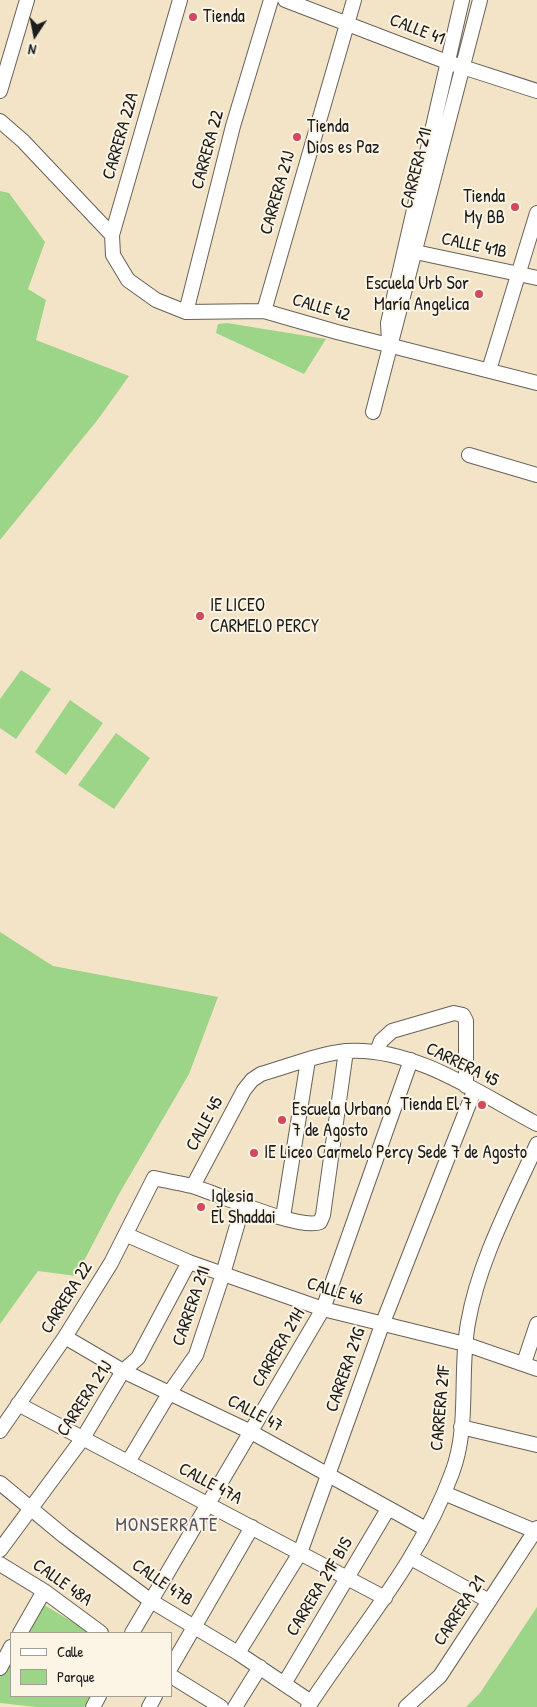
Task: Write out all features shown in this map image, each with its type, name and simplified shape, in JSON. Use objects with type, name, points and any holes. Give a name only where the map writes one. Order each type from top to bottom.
[{"type":"street","points":[[0,91],[26,0]]},
{"type":"street","name":"CARRERA 22A","points":[[128,280],[113,255],[112,235],[180,0]]},
{"type":"street","name":"CARRERA 22","points":[[186,312],[234,126],[271,0]]},
{"type":"street","name":"CALLE 41","points":[[285,0],[447,62],[537,91]]},
{"type":"street","name":"CARRERA 21J","points":[[264,311],[354,0]]},
{"type":"street","name":"CARRERA 21I","points":[[409,251],[447,62],[462,0]]},
{"type":"street","name":"CARRERA 21I","points":[[373,412],[389,345],[388,323],[463,67],[480,0]]},
{"type":"street","points":[[0,121],[23,141],[112,235]]},
{"type":"street","points":[[489,370],[537,213]]},
{"type":"street","name":"CALLE 41B","points":[[409,251],[537,278]]},
{"type":"street","name":"CALLE 42","points":[[128,280],[156,300],[186,312],[264,311],[537,383]]},
{"type":"street","points":[[469,455],[537,475]]},
{"type":"street","points":[[377,1052],[386,1035],[392,1031],[454,1013],[463,1015],[470,1088]]},
{"type":"street","points":[[193,1186],[243,1205],[283,1217],[314,1224],[320,1222],[323,1215],[346,1051]]},
{"type":"street","name":"CARRERA 45","points":[[252,1080],[261,1074],[346,1051],[377,1052],[411,1060],[439,1071],[537,1124]]},
{"type":"street","points":[[283,1217],[308,1060]]},
{"type":"street","name":"CARRERA 21H","points":[[133,1632],[323,1309],[411,1060]]},
{"type":"street","name":"CALLE 45","points":[[193,1186],[244,1090],[252,1080]]},
{"type":"street","name":"CARRERA 21G","points":[[238,1653],[300,1553],[470,1088]]},
{"type":"street","name":"CARRERA 21F","points":[[309,1705],[411,1558],[453,1471],[461,1427],[465,1344],[475,1291],[487,1258],[537,1144]]},
{"type":"street","name":"CARRERA 22","points":[[0,1431],[65,1337],[127,1235],[154,1178],[193,1186]]},
{"type":"street","name":"CARRERA 21I","points":[[128,1462],[170,1392],[196,1355],[223,1274],[243,1205]]},
{"type":"street","name":"CALLE 46","points":[[127,1235],[189,1262],[323,1309],[465,1344],[537,1369]]},
{"type":"street","name":"CARRERA 21J","points":[[0,1550],[83,1438],[122,1371],[142,1352],[189,1262]]},
{"type":"street","points":[[524,1363],[537,1324]]},
{"type":"street","name":"CALLE 47","points":[[65,1337],[122,1371],[170,1392],[251,1432],[426,1530]]},
{"type":"street","name":"CALLE 47A","points":[[18,1404],[385,1598]]},
{"type":"street","points":[[461,1427],[537,1445]]},
{"type":"street","name":"CALLE 47B","points":[[0,1483],[29,1509],[151,1601],[260,1667],[309,1705]]},
{"type":"street","points":[[444,1493],[536,1529]]},
{"type":"street","name":"CARRERA 21F BIS","points":[[284,1684],[388,1509]]},
{"type":"street","points":[[172,1665],[252,1528]]},
{"type":"street","name":"CARRERA 21","points":[[406,1707],[440,1676],[536,1529]]},
{"type":"street","points":[[411,1558],[489,1600]]},
{"type":"street","name":"CALLE 48A","points":[[0,1564],[44,1591],[100,1632]]},
{"type":"street","points":[[21,1632],[44,1591]]},
{"type":"street","points":[[1,1664],[10,1650]]},
{"type":"street","points":[[235,1707],[260,1667]]},
{"type":"street","points":[[172,1677],[221,1707]]},
{"type":"green space","points":[[0,191],[9,193],[45,242],[28,289],[46,300],[36,340],[129,376],[99,418],[0,540]]},
{"type":"green space","points":[[227,323],[326,339],[304,374],[216,333],[218,324]]},
{"type":"green space","points":[[21,670],[51,689],[16,739],[0,728],[0,699]]},
{"type":"green space","points":[[70,700],[103,723],[66,775],[35,752]]},
{"type":"green space","points":[[116,733],[150,758],[114,809],[78,785]]},
{"type":"green space","points":[[0,932],[53,966],[218,997],[189,1074],[119,1194],[76,1276],[38,1271],[0,1324]]},
{"type":"green space","points":[[36,1600],[89,1632],[19,1632]]},
{"type":"green space","points":[[537,1607],[537,1707],[466,1707],[480,1693]]},
{"type":"green space","points":[[10,1649],[10,1697],[89,1697],[84,1707],[37,1707],[0,1703],[0,1668]]},
{"type":"place","name":"Tienda","points":[[193,17]]},
{"type":"place","name":"Tienda Dios es Paz","points":[[297,137]]},
{"type":"place","name":"Tienda My BB","points":[[515,207]]},
{"type":"place","name":"Escuela Urb Sor María Angelica","points":[[479,294]]},
{"type":"place","name":"IE LICEO CARMELO PERCY","points":[[200,616]]},
{"type":"place","name":"Tienda El 7","points":[[482,1105]]},
{"type":"place","name":"Escuela Urbano 7 de Agosto","points":[[282,1120]]},
{"type":"place","name":"IE Liceo Carmelo Percy Sede 7 de Agosto","points":[[254,1153]]},
{"type":"place","name":"Iglesia El Shaddai","points":[[201,1207]]},
{"type":"district","name":"MONSERRATE","points":[[167,1526]]}]
